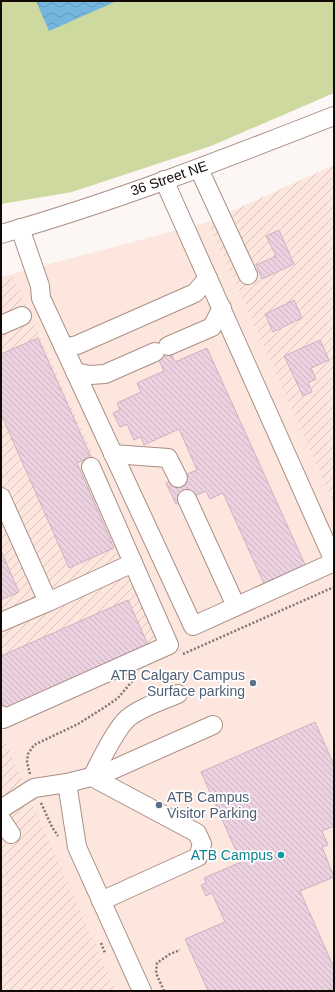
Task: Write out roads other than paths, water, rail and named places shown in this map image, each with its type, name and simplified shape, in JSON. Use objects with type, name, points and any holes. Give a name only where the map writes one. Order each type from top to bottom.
[{"type":"street","name":"36 Street NE","points":[[1,234],[48,220],[199,169],[334,116]]},
{"type":"street","points":[[199,169],[248,275]]},
{"type":"street","points":[[20,228],[40,286],[41,298],[193,626],[334,562],[164,180]]},
{"type":"street","points":[[64,348],[77,345],[195,293],[208,278]]},
{"type":"street","points":[[75,372],[90,375],[105,374],[212,327],[222,308]]},
{"type":"street","points":[[1,325],[22,316]]},
{"type":"street","points":[[113,454],[168,458],[178,478]]},
{"type":"street","points":[[1,715],[3,719],[169,645],[91,467]]},
{"type":"street","points":[[1,497],[48,602]]},
{"type":"street","points":[[188,499],[236,606]]},
{"type":"street","points":[[1,622],[133,564]]},
{"type":"street","points":[[92,777],[114,737],[126,719],[178,694]]},
{"type":"street","points":[[1,809],[34,788],[67,783],[103,774],[213,725]]},
{"type":"street","points":[[92,777],[197,833],[202,844],[198,857],[101,901]]},
{"type":"street","points":[[67,783],[77,847],[142,991]]},
{"type":"street","points":[[1,819],[11,834]]},
{"type":"water","points":[[36,1],[117,1],[49,31]]},
{"type":"place","name":"ATB Calgary Campus Surface parking","points":[[253,683]]},
{"type":"place","name":"ATB Campus Visitor Parking","points":[[159,805]]},
{"type":"place","name":"ATB Campus","points":[[281,855]]}]
